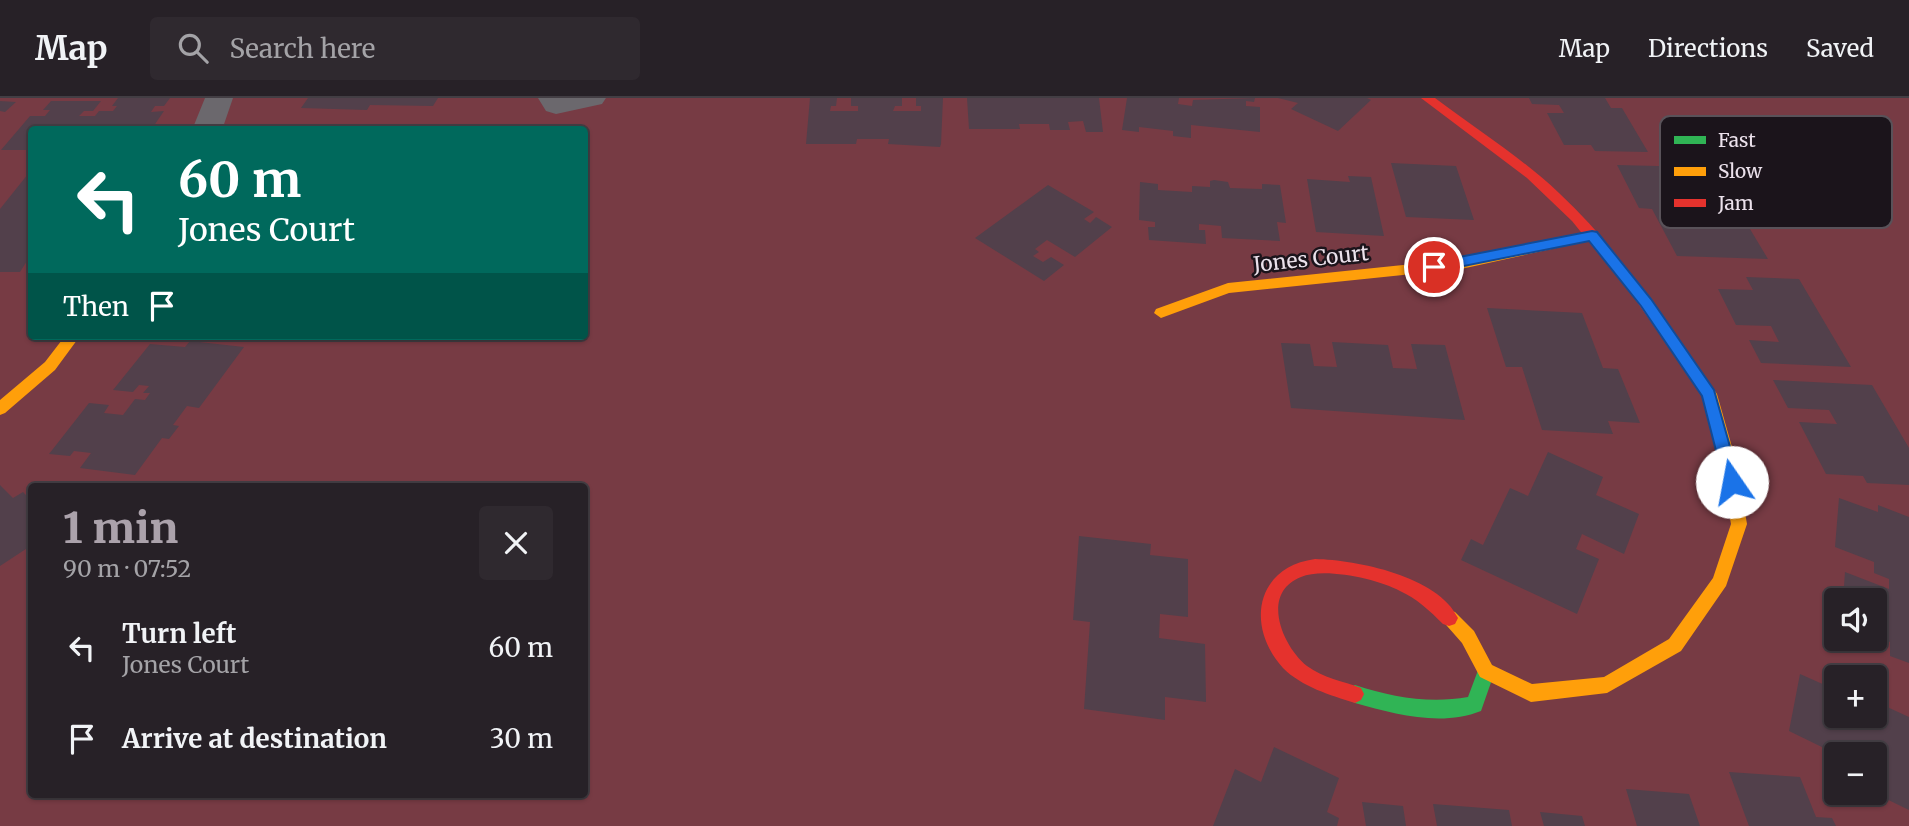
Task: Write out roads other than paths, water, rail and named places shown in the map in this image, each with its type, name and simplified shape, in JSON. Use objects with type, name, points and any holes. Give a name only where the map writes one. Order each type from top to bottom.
[{"type":"street","points":[[208,126],[219,98]]},
{"type":"street","points":[[554,102],[592,98]]},
{"type":"street","points":[[1427,98],[1532,176],[1592,236],[1646,302],[1709,394],[1728,461],[1739,524],[1720,581],[1675,645],[1607,685],[1531,693],[1486,671],[1468,637],[1437,606],[1405,585],[1360,570],[1320,567],[1293,571],[1275,590],[1267,618],[1275,643],[1301,673],[1345,691],[1400,708],[1446,711],[1474,705],[1486,671]]},
{"type":"street","name":"Jones Court","points":[[1160,313],[1228,288],[1461,264],[1592,236]]},
{"type":"street","points":[[0,409],[50,366],[70,340]]}]
